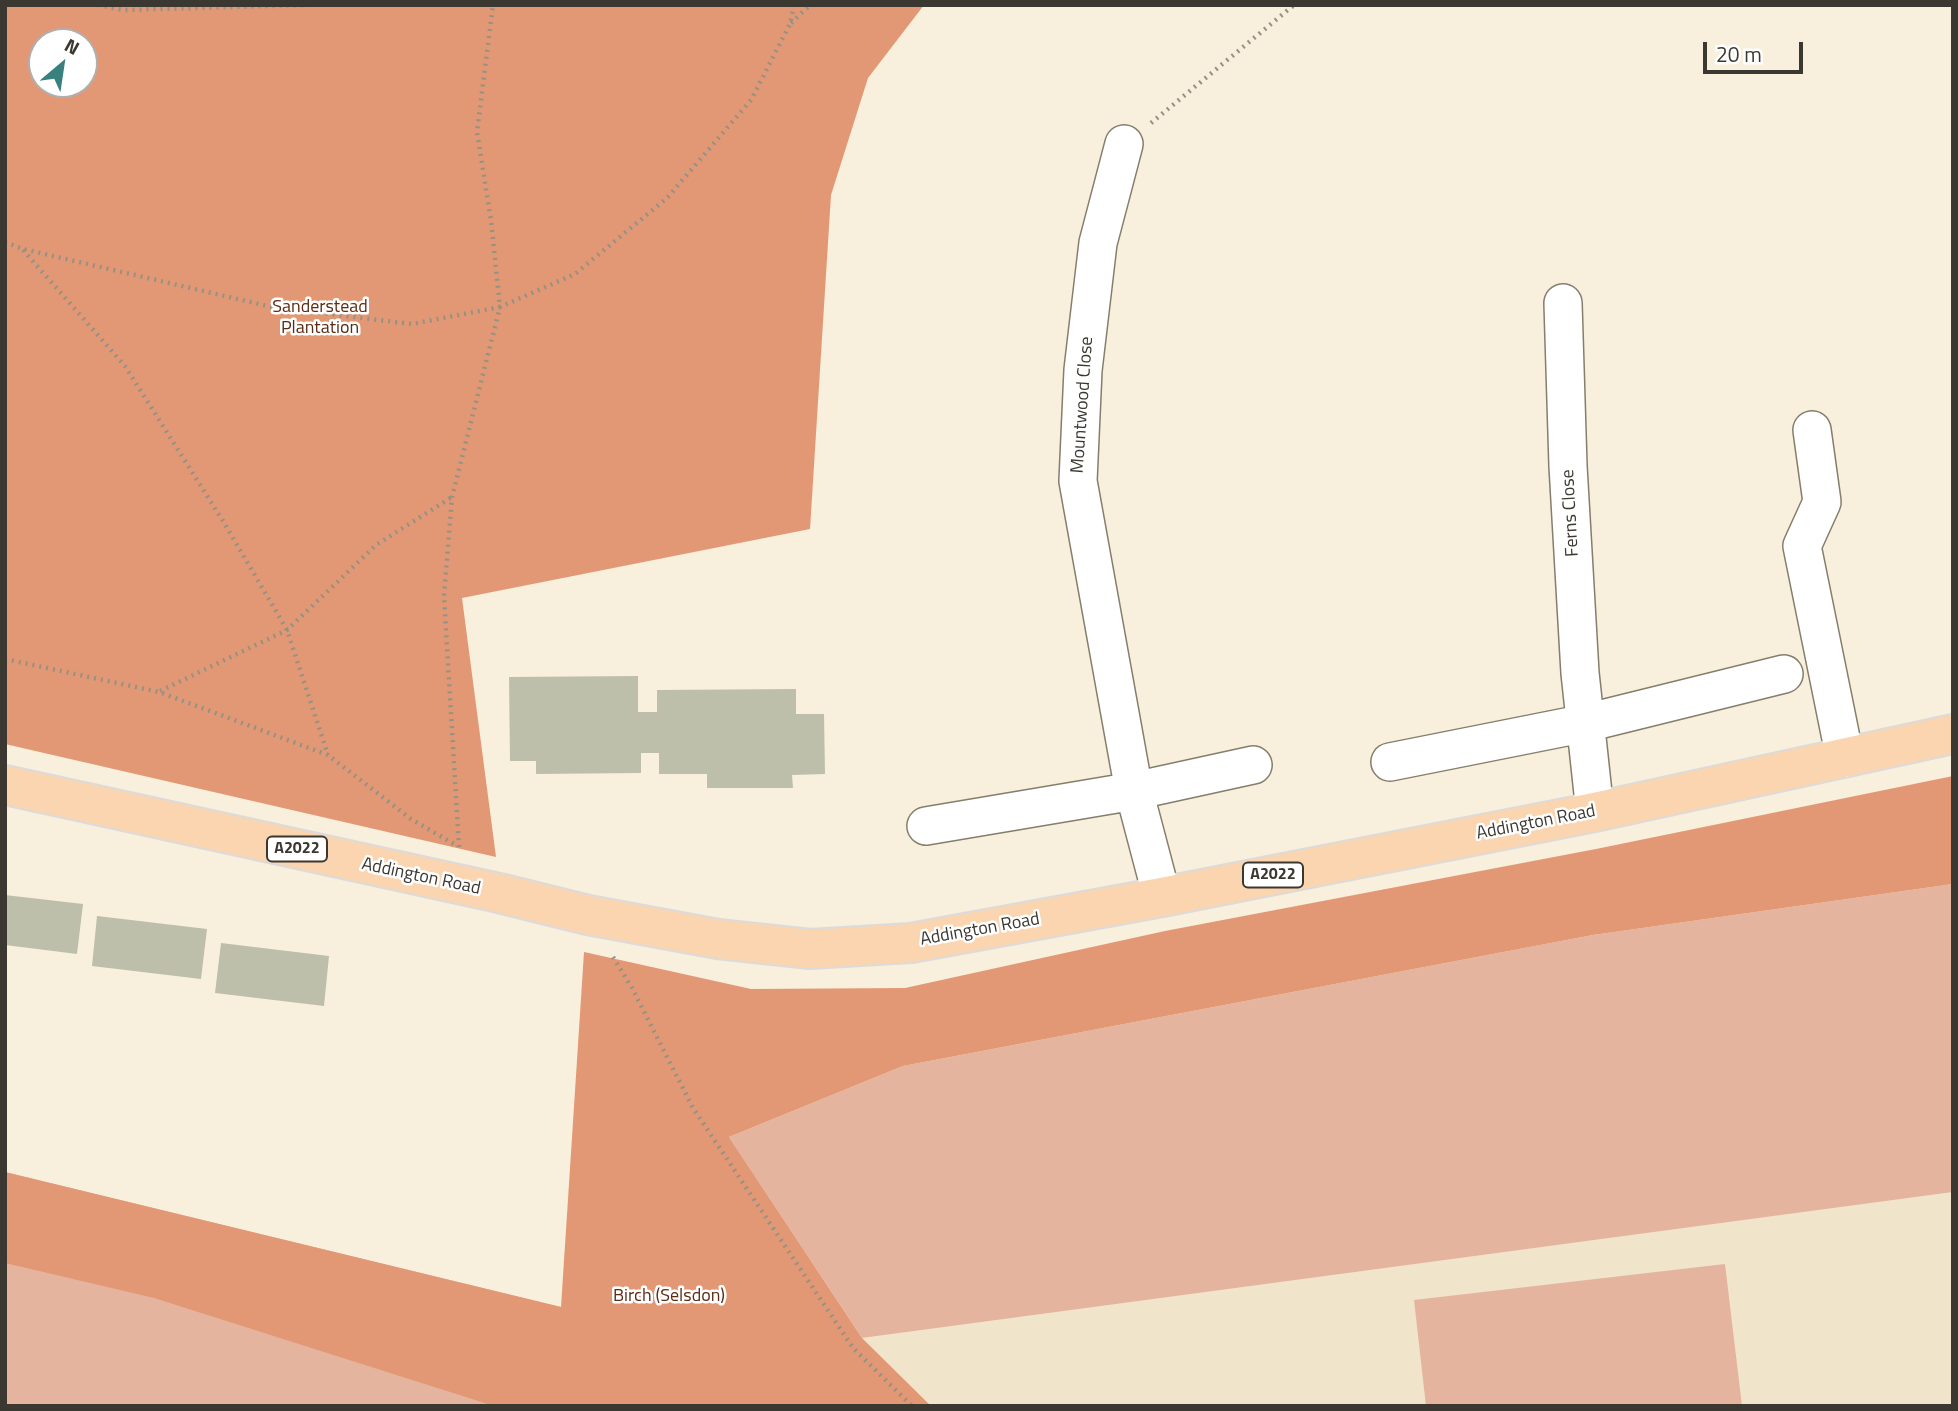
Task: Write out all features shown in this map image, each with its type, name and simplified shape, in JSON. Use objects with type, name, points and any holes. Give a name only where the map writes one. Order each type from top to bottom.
[{"type":"main road","name":"Addington Road","points":[[5,785],[588,915],[718,939],[810,949],[911,943],[1162,897],[1595,812],[1953,734]]},
{"type":"street","name":"Mountwood Close","points":[[1124,144],[1098,243],[1083,370],[1078,481],[1135,791],[1162,897]]},
{"type":"street","name":"Ferns Close","points":[[1563,303],[1570,507],[1580,673],[1595,812]]},
{"type":"street","points":[[1812,430],[1822,502],[1802,546],[1845,758]]},
{"type":"street","points":[[1390,762],[1586,723],[1784,674]]},
{"type":"street","points":[[926,826],[1135,791],[1253,765]]},
{"type":"path","points":[[98,5],[123,10],[308,5]]},
{"type":"path","points":[[486,891],[459,847],[444,596],[452,497],[500,307],[491,220],[477,132],[493,5]]},
{"type":"path","points":[[5,242],[23,249],[272,307],[412,324],[500,307],[575,274],[667,198],[751,100],[790,24],[793,5]]},
{"type":"path","points":[[790,24],[810,5]]},
{"type":"path","points":[[1124,144],[1294,5]]},
{"type":"path","points":[[23,249],[125,366],[223,520],[287,630],[328,755]]},
{"type":"path","points":[[159,692],[287,630],[376,545],[452,497]]},
{"type":"path","points":[[5,659],[159,692],[328,755],[411,819],[459,847]]},
{"type":"path","points":[[588,915],[632,988],[693,1108],[853,1348],[912,1406]]},
{"type":"shaded area","points":[[1953,884],[1953,1192],[862,1338],[729,1137],[903,1066],[1593,935]]},
{"type":"shaded area","name":"Birch (Selsdon)","points":[[5,1172],[561,1307],[892,1406],[5,1406]]},
{"type":"shaded area","points":[[1953,1192],[1953,1406],[931,1406],[862,1338]]},
{"type":"shaded area","points":[[1725,1264],[1742,1406],[1426,1406],[1414,1300]]},
{"type":"green space","name":"Sanderstead Plantation","points":[[5,5],[924,5],[868,78],[831,195],[810,529],[462,598],[496,857],[5,744]]},
{"type":"green space","points":[[1953,776],[1953,884],[1593,935],[903,1066],[729,1137],[862,1338],[931,1406],[494,1406],[154,1298],[5,1263],[5,1172],[561,1307],[584,952],[751,989],[905,988],[1165,931],[1596,849]]},
{"type":"building","points":[[638,676],[638,712],[657,712],[657,690],[796,689],[796,714],[824,714],[825,774],[792,775],[793,788],[707,788],[707,774],[659,774],[659,753],[641,753],[641,773],[536,774],[536,761],[510,761],[509,677]]},
{"type":"building","points":[[5,895],[83,904],[77,954],[5,945]]},
{"type":"building","points":[[97,916],[207,929],[201,979],[92,966]]},
{"type":"building","points":[[221,943],[329,956],[324,1006],[215,993]]}]
